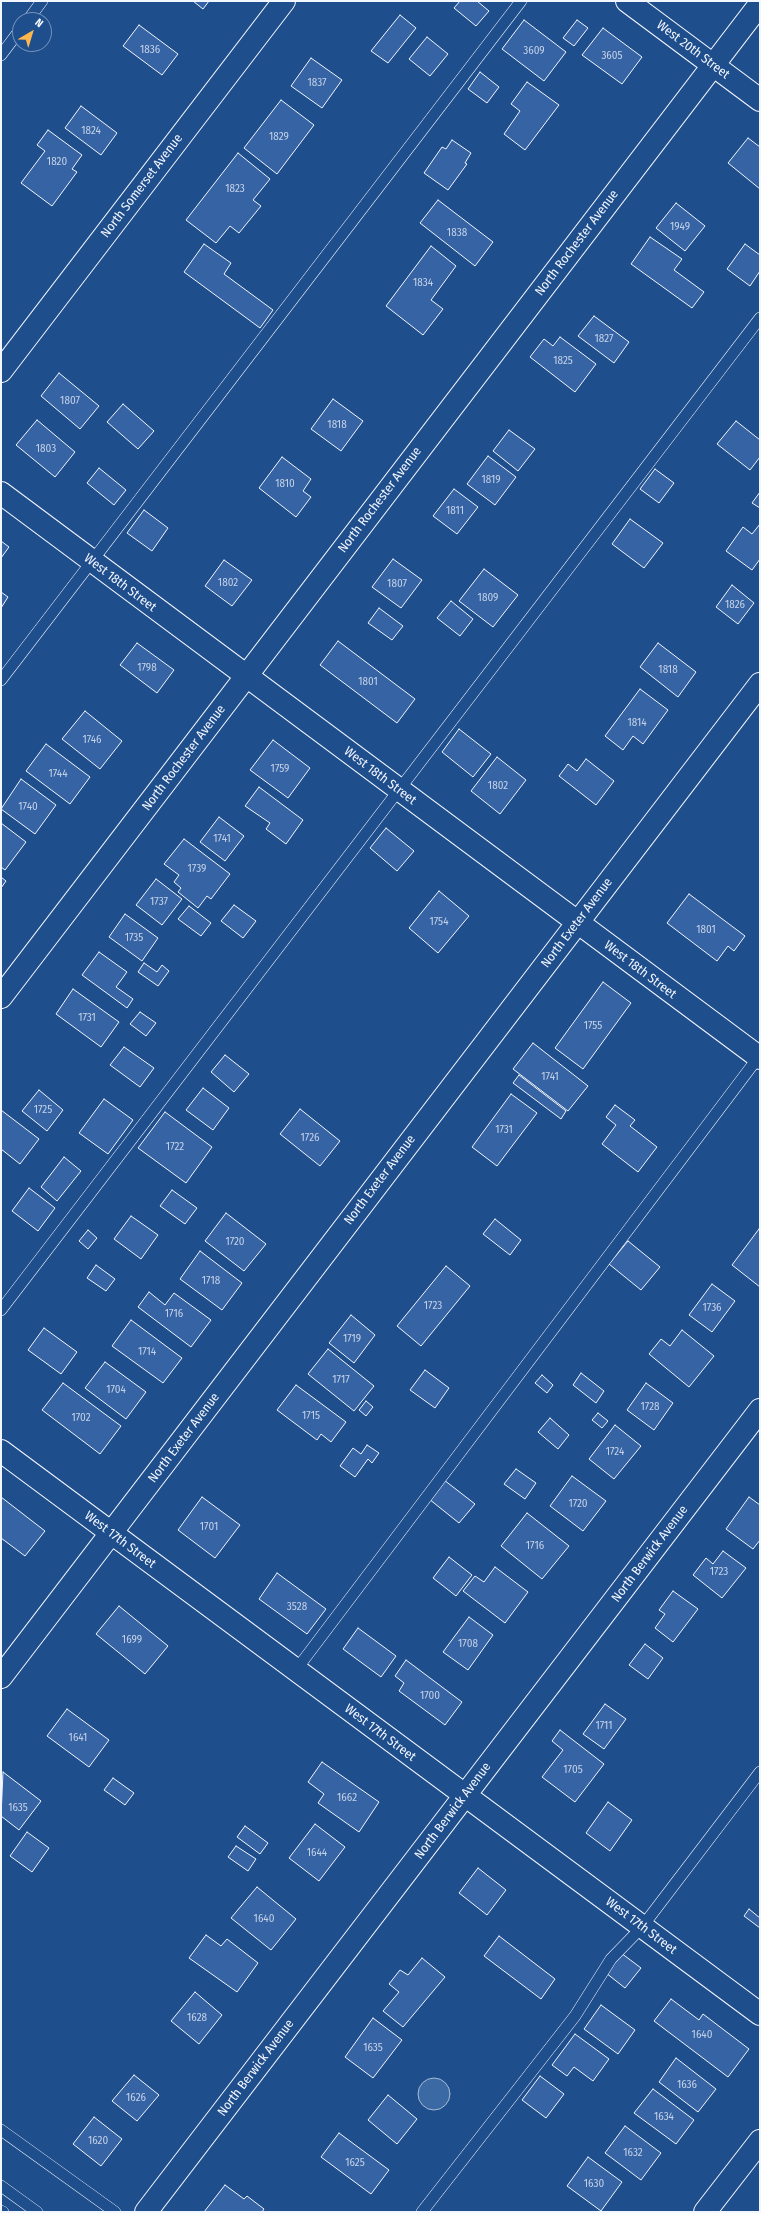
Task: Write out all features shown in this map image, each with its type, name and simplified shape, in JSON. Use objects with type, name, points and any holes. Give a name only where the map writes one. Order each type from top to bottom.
[{"type":"street","name":"North Somerset Avenue","points":[[1,371],[284,1]]},
{"type":"street","name":"West 20th Street","points":[[627,1],[760,100]]},
{"type":"street","name":"North Rochester Avenue","points":[[1,997],[760,4]]},
{"type":"street","name":"West 18th Street","points":[[1,494],[759,1057]]},
{"type":"street","name":"North Exeter Avenue","points":[[1,1676],[760,684]]},
{"type":"street","name":"North Berwick Avenue","points":[[146,2212],[760,1410]]},
{"type":"street","name":"West 17th Street","points":[[1,1451],[760,2014]]},
{"type":"street","points":[[705,2212],[760,2140]]},
{"type":"lane","points":[[34,12],[42,1]]},
{"type":"lane","points":[[1,680],[93,562],[521,1]]},
{"type":"lane","points":[[1,55],[12,41]]},
{"type":"lane","points":[[1,1310],[760,318]]},
{"type":"lane","points":[[296,1670],[759,1057]]},
{"type":"lane","points":[[422,2212],[575,2016],[611,1960],[642,1927],[760,1772]]},
{"type":"lane","points":[[1,2130],[115,2212]]},
{"type":"lane","points":[[1,2186],[37,2212]]},
{"type":"water","points":[[431,2078],[437,2078],[447,2085],[450,2094],[449,2100],[443,2107],[437,2110],[431,2110],[421,2103],[418,2097],[418,2091],[425,2081]]},
{"type":"building","points":[[193,1],[209,1],[203,9]]},
{"type":"building","points":[[460,1],[477,1],[489,11],[476,26],[454,8]]},
{"type":"building","points":[[400,15],[416,28],[388,63],[371,51]]},
{"type":"building","points":[[524,20],[566,52],[544,81],[502,49]]},
{"type":"building","points":[[577,20],[588,28],[574,46],[563,38]]},
{"type":"building","points":[[139,25],[178,54],[162,75],[123,46]]},
{"type":"building","points":[[603,28],[642,57],[622,84],[582,55]]},
{"type":"building","points":[[427,37],[448,54],[430,76],[409,59]]},
{"type":"building","points":[[311,58],[342,80],[322,108],[291,86]]},
{"type":"building","points":[[480,72],[499,87],[487,103],[468,89]]},
{"type":"building","points":[[527,82],[559,105],[525,150],[504,134],[520,111],[511,104]]},
{"type":"building","points":[[281,100],[314,125],[277,174],[244,148]]},
{"type":"building","points":[[81,106],[117,133],[101,155],[65,128]]},
{"type":"building","points":[[48,130],[82,155],[72,169],[77,172],[52,206],[21,183],[45,151],[37,145]]},
{"type":"building","points":[[748,138],[760,147],[760,189],[728,163]]},
{"type":"building","points":[[452,140],[471,153],[465,163],[467,164],[448,190],[424,173],[442,147],[446,149]]},
{"type":"building","points":[[238,153],[270,179],[253,200],[261,206],[239,233],[230,226],[216,243],[186,220]]},
{"type":"building","points":[[438,200],[493,242],[475,266],[420,223]]},
{"type":"building","points":[[676,203],[705,226],[685,251],[656,228]]},
{"type":"building","points":[[650,237],[682,259],[674,270],[704,292],[692,308],[631,264]]},
{"type":"building","points":[[204,244],[231,263],[224,274],[273,310],[260,328],[184,272]]},
{"type":"building","points":[[745,244],[760,255],[760,271],[750,286],[727,269]]},
{"type":"building","points":[[431,246],[456,266],[431,300],[443,309],[423,335],[386,306]]},
{"type":"building","points":[[594,316],[629,342],[614,363],[578,336]]},
{"type":"building","points":[[560,337],[596,364],[575,392],[530,357],[544,339],[553,346]]},
{"type":"building","points":[[59,373],[99,406],[80,429],[41,396]]},
{"type":"building","points":[[333,399],[363,421],[341,451],[311,429]]},
{"type":"building","points":[[123,404],[154,431],[138,449],[107,422]]},
{"type":"building","points":[[37,420],[75,452],[55,477],[16,445]]},
{"type":"building","points":[[736,421],[760,440],[760,457],[750,470],[717,444]]},
{"type":"building","points":[[509,430],[535,449],[518,471],[493,451]]},
{"type":"building","points":[[488,456],[516,477],[495,505],[467,484]]},
{"type":"building","points":[[282,457],[311,479],[303,491],[311,497],[296,517],[259,488]]},
{"type":"building","points":[[99,468],[126,490],[114,505],[87,483]]},
{"type":"building","points":[[655,469],[674,483],[659,503],[640,489]]},
{"type":"building","points":[[454,489],[478,507],[457,534],[433,516]]},
{"type":"building","points":[[760,492],[760,508],[752,503]]},
{"type":"building","points":[[144,510],[168,528],[152,551],[127,533]]},
{"type":"building","points":[[630,519],[663,543],[644,568],[612,544]]},
{"type":"building","points":[[760,524],[760,559],[752,570],[726,551],[743,527],[752,534]]},
{"type":"building","points":[[1,541],[9,547],[1,558]]},
{"type":"building","points":[[393,559],[422,580],[401,608],[372,587]]},
{"type":"building","points":[[224,560],[252,580],[232,606],[205,586]]},
{"type":"building","points":[[484,569],[518,595],[493,627],[459,601]]},
{"type":"building","points":[[732,585],[754,603],[738,624],[716,607]]},
{"type":"building","points":[[1,592],[8,597],[1,608]]},
{"type":"building","points":[[451,601],[473,619],[460,636],[437,618]]},
{"type":"building","points":[[379,608],[403,626],[392,640],[368,623]]},
{"type":"building","points":[[338,641],[415,699],[397,723],[320,665]]},
{"type":"building","points":[[137,643],[174,670],[157,693],[120,665]]},
{"type":"building","points":[[658,643],[696,672],[678,697],[640,667]]},
{"type":"building","points":[[640,689],[668,710],[643,744],[633,736],[623,750],[605,736]]},
{"type":"building","points":[[85,711],[122,741],[100,769],[62,739]]},
{"type":"building","points":[[459,729],[491,754],[473,777],[442,752]]},
{"type":"building","points":[[273,740],[310,768],[288,798],[250,770]]},
{"type":"building","points":[[46,744],[90,777],[70,804],[26,771]]},
{"type":"building","points":[[497,757],[526,780],[500,814],[471,791]]},
{"type":"building","points":[[586,759],[614,781],[596,805],[559,776],[568,764],[577,771]]},
{"type":"building","points":[[21,779],[56,805],[35,834],[1,809]]},
{"type":"building","points":[[259,787],[303,820],[286,844],[266,829],[270,823],[245,806]]},
{"type":"building","points":[[219,817],[244,836],[225,861],[200,842]]},
{"type":"building","points":[[1,823],[26,842],[5,870],[1,867]]},
{"type":"building","points":[[386,828],[414,851],[397,871],[370,848]]},
{"type":"building","points":[[184,839],[230,874],[211,899],[207,896],[198,908],[178,892],[181,888],[174,882],[179,875],[164,864]]},
{"type":"building","points":[[1,877],[6,881],[1,888]]},
{"type":"building","points":[[156,879],[182,899],[162,925],[136,905]]},
{"type":"building","points":[[439,891],[469,916],[438,953],[409,928]]},
{"type":"building","points":[[689,894],[745,936],[734,951],[728,946],[717,961],[667,923]]},
{"type":"building","points":[[234,905],[256,921],[243,938],[221,921]]},
{"type":"building","points":[[189,906],[211,923],[201,936],[178,919]]},
{"type":"building","points":[[125,914],[158,938],[142,961],[109,937]]},
{"type":"building","points":[[99,952],[127,972],[116,987],[133,999],[127,1008],[82,975]]},
{"type":"building","points":[[144,963],[157,972],[162,965],[169,971],[158,986],[138,972]]},
{"type":"building","points":[[603,982],[631,1003],[583,1069],[555,1048]]},
{"type":"building","points":[[73,989],[119,1022],[101,1047],[56,1014]]},
{"type":"building","points":[[140,1012],[156,1023],[146,1036],[130,1024]]},
{"type":"building","points":[[533,1043],[588,1086],[568,1111],[513,1069]]},
{"type":"building","points":[[124,1047],[154,1068],[140,1087],[110,1065]]},
{"type":"building","points":[[225,1055],[249,1074],[234,1092],[211,1072]]},
{"type":"building","points":[[519,1075],[566,1111],[561,1119],[513,1083]]},
{"type":"building","points":[[203,1088],[229,1108],[213,1130],[186,1110]]},
{"type":"building","points":[[39,1090],[63,1110],[47,1131],[22,1111]]},
{"type":"building","points":[[511,1094],[537,1113],[497,1166],[472,1147]]},
{"type":"building","points":[[104,1099],[133,1120],[108,1154],[79,1133]]},
{"type":"building","points":[[615,1105],[635,1120],[630,1126],[657,1147],[638,1172],[602,1144],[616,1125],[606,1117]]},
{"type":"building","points":[[300,1109],[340,1141],[320,1166],[280,1134]]},
{"type":"building","points":[[1,1110],[39,1139],[20,1164],[1,1149]]},
{"type":"building","points":[[165,1112],[212,1147],[186,1183],[138,1148]]},
{"type":"building","points":[[64,1157],[81,1171],[57,1201],[41,1187]]},
{"type":"building","points":[[29,1188],[55,1208],[38,1231],[12,1211]]},
{"type":"building","points":[[172,1190],[197,1208],[185,1224],[160,1206]]},
{"type":"building","points":[[226,1213],[266,1244],[244,1271],[205,1241]]},
{"type":"building","points":[[131,1216],[158,1235],[141,1259],[114,1239]]},
{"type":"building","points":[[495,1219],[521,1240],[510,1255],[483,1234]]},
{"type":"building","points":[[760,1229],[760,1287],[732,1265]]},
{"type":"building","points":[[88,1230],[97,1238],[88,1249],[79,1241]]},
{"type":"building","points":[[628,1241],[660,1267],[641,1290],[609,1264]]},
{"type":"building","points":[[200,1251],[242,1283],[222,1310],[180,1279]]},
{"type":"building","points":[[96,1265],[115,1279],[106,1291],[87,1278]]},
{"type":"building","points":[[446,1266],[470,1286],[421,1346],[397,1326]]},
{"type":"building","points":[[712,1284],[735,1301],[712,1332],[689,1315]]},
{"type":"building","points":[[149,1292],[165,1305],[174,1293],[211,1320],[191,1347],[138,1307]]},
{"type":"building","points":[[351,1315],[375,1335],[354,1363],[329,1343]]},
{"type":"building","points":[[131,1320],[182,1358],[163,1383],[112,1346]]},
{"type":"building","points":[[44,1328],[77,1352],[61,1374],[28,1350]]},
{"type":"building","points":[[682,1330],[714,1356],[689,1387],[649,1354],[661,1339],[670,1346]]},
{"type":"building","points":[[328,1349],[374,1386],[354,1411],[308,1374]]},
{"type":"building","points":[[105,1362],[146,1392],[126,1419],[85,1388]]},
{"type":"building","points":[[425,1370],[449,1388],[435,1408],[410,1390]]},
{"type":"building","points":[[581,1373],[604,1391],[596,1403],[573,1385]]},
{"type":"building","points":[[542,1375],[553,1385],[547,1393],[535,1383]]},
{"type":"building","points":[[63,1383],[121,1426],[100,1454],[42,1410]]},
{"type":"building","points":[[646,1383],[673,1403],[654,1430],[627,1410]]},
{"type":"building","points":[[296,1385],[346,1422],[331,1442],[321,1434],[317,1440],[277,1410]]},
{"type":"building","points":[[366,1401],[373,1407],[366,1416],[359,1410]]},
{"type":"building","points":[[598,1413],[608,1421],[602,1428],[592,1420]]},
{"type":"building","points":[[550,1418],[569,1435],[558,1449],[538,1432]]},
{"type":"building","points":[[615,1425],[641,1446],[614,1479],[589,1459]]},
{"type":"building","points":[[367,1445],[379,1453],[372,1463],[368,1459],[355,1477],[340,1466],[353,1448],[361,1454]]},
{"type":"building","points":[[516,1469],[536,1483],[525,1499],[504,1484]]},
{"type":"building","points":[[572,1476],[606,1501],[583,1531],[550,1506]]},
{"type":"building","points":[[444,1480],[475,1504],[459,1523],[429,1499]]},
{"type":"building","points":[[1,1497],[45,1531],[25,1556],[1,1538]]},
{"type":"building","points":[[202,1497],[240,1525],[215,1558],[178,1530]]},
{"type":"building","points":[[749,1497],[760,1505],[760,1540],[753,1549],[726,1529]]},
{"type":"building","points":[[527,1513],[569,1546],[542,1579],[501,1546]]},
{"type":"building","points":[[723,1551],[746,1568],[722,1598],[693,1575],[706,1558],[713,1564]]},
{"type":"building","points":[[449,1557],[472,1575],[456,1596],[433,1578]]},
{"type":"building","points":[[495,1567],[528,1592],[505,1623],[463,1591],[475,1576],[484,1582]]},
{"type":"building","points":[[277,1573],[326,1609],[307,1634],[259,1599]]},
{"type":"building","points":[[673,1591],[698,1609],[673,1642],[655,1628],[665,1614],[659,1610]]},
{"type":"building","points":[[119,1606],[168,1646],[145,1674],[96,1634]]},
{"type":"building","points":[[469,1617],[493,1635],[468,1670],[443,1652]]},
{"type":"building","points":[[358,1628],[396,1656],[381,1677],[343,1649]]},
{"type":"building","points":[[645,1644],[663,1658],[648,1679],[629,1665]]},
{"type":"building","points":[[406,1660],[462,1702],[445,1725],[399,1691],[404,1683],[395,1676]]},
{"type":"building","points":[[605,1704],[626,1719],[604,1749],[583,1734]]},
{"type":"building","points":[[67,1709],[109,1740],[89,1767],[47,1736]]},
{"type":"building","points":[[560,1730],[604,1764],[575,1802],[542,1777],[563,1750],[552,1741]]},
{"type":"building","points":[[322,1762],[379,1802],[359,1832],[318,1803],[324,1794],[308,1782]]},
{"type":"building","points":[[3,1772],[41,1801],[19,1830],[1,1816]]},
{"type":"building","points":[[113,1778],[134,1793],[125,1805],[104,1790]]},
{"type":"building","points":[[608,1802],[632,1820],[610,1851],[586,1833]]},
{"type":"building","points":[[315,1824],[345,1847],[319,1881],[289,1858]]},
{"type":"building","points":[[245,1826],[268,1843],[260,1854],[237,1837]]},
{"type":"building","points":[[27,1832],[49,1848],[32,1872],[10,1856]]},
{"type":"building","points":[[236,1846],[256,1859],[248,1871],[228,1857]]},
{"type":"building","points":[[478,1868],[506,1890],[487,1915],[459,1893]]},
{"type":"building","points":[[257,1887],[296,1919],[271,1950],[231,1918]]},
{"type":"building","points":[[749,1909],[760,1918],[760,1928],[744,1916]]},
{"type":"building","points":[[206,1935],[221,1946],[227,1939],[258,1963],[237,1992],[189,1958]]},
{"type":"building","points":[[499,1936],[555,1979],[541,1999],[484,1956]]},
{"type":"building","points":[[621,1953],[641,1968],[625,1988],[606,1973]]},
{"type":"building","points":[[422,1958],[445,1977],[403,2027],[383,2011],[399,1992],[389,1984],[400,1970],[408,1975]]},
{"type":"building","points":[[195,1992],[222,2015],[199,2044],[171,2021]]},
{"type":"building","points":[[671,1999],[699,2020],[703,2014],[749,2049],[728,2077],[654,2021]]},
{"type":"building","points":[[601,2005],[635,2030],[618,2054],[584,2029]]},
{"type":"building","points":[[373,2018],[402,2040],[373,2078],[345,2057]]},
{"type":"building","points":[[575,2034],[609,2059],[593,2081],[574,2067],[567,2076],[552,2065]]},
{"type":"building","points":[[676,2058],[716,2089],[698,2112],[659,2082]]},
{"type":"building","points":[[134,2075],[159,2095],[137,2121],[112,2101]]},
{"type":"building","points":[[540,2076],[564,2094],[546,2118],[522,2100]]},
{"type":"building","points":[[653,2089],[694,2120],[676,2144],[634,2113]]},
{"type":"building","points":[[388,2095],[417,2119],[397,2144],[368,2120]]},
{"type":"building","points":[[94,2117],[122,2139],[101,2166],[73,2144]]},
{"type":"building","points":[[625,2126],[661,2153],[641,2180],[605,2153]]},
{"type":"building","points":[[339,2133],[389,2170],[371,2194],[321,2157]]},
{"type":"building","points":[[588,2157],[622,2182],[601,2211],[567,2186]]},
{"type":"building","points":[[225,2185],[244,2199],[247,2196],[264,2209],[262,2212],[204,2212]]}]
